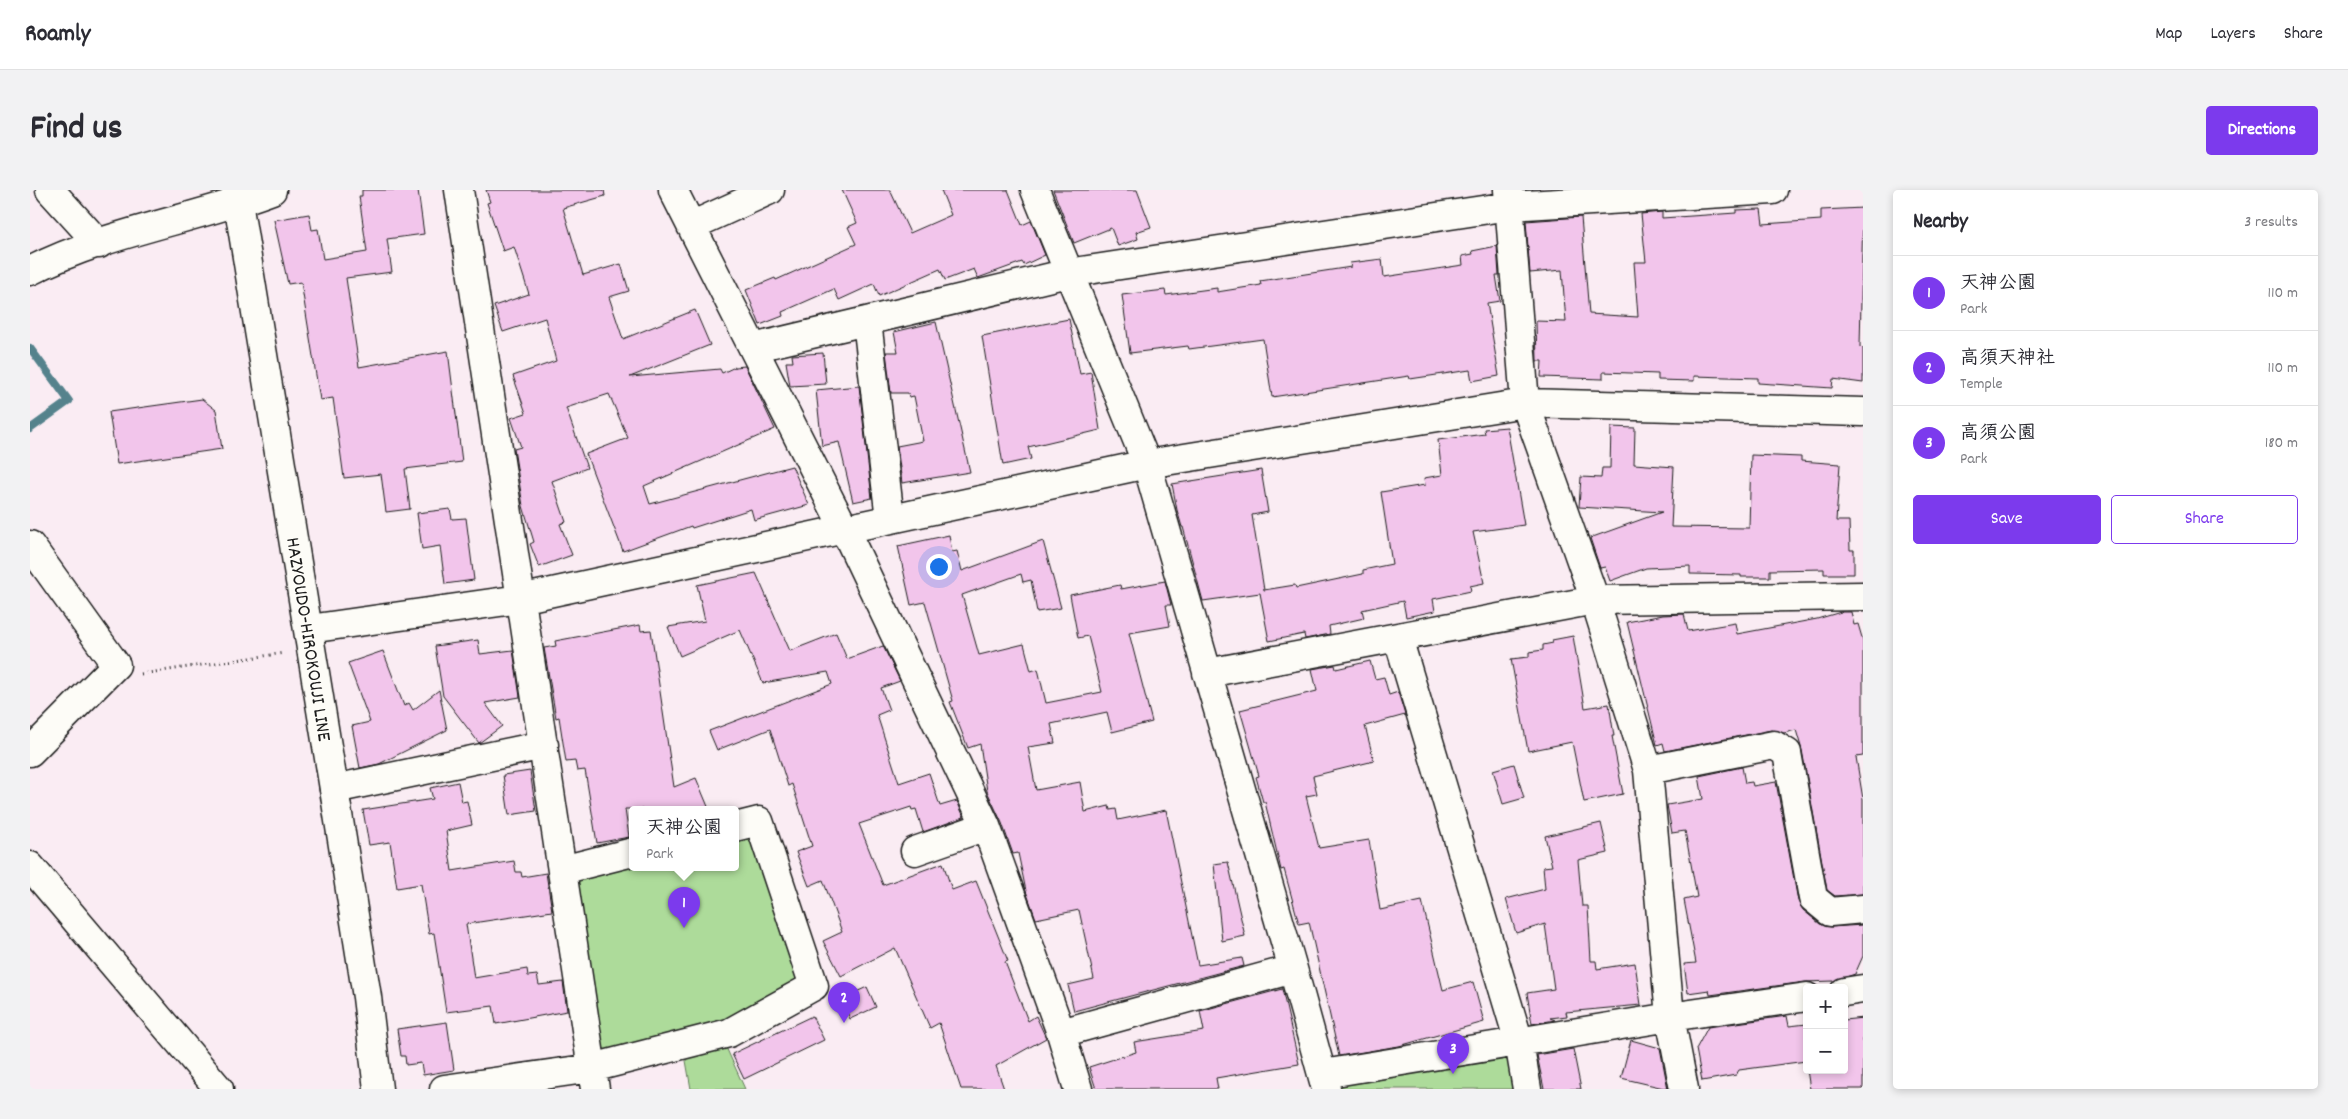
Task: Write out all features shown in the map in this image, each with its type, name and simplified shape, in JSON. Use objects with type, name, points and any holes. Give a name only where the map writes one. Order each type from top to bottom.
[{"type":"street","points":[[50,190],[99,244]]},
{"type":"street","points":[[30,271],[58,257],[237,197],[272,190]]},
{"type":"street","points":[[459,190],[594,1078]]},
{"type":"street","points":[[673,190],[845,530],[986,826],[1061,1032],[1078,1089]]},
{"type":"street","points":[[691,226],[770,190]]},
{"type":"street","points":[[1035,190],[1147,464],[1324,1082],[1519,1042],[1803,998]]},
{"type":"street","points":[[753,348],[1068,273],[1509,198],[1772,190]]},
{"type":"street","name":"HAZYOUDO-HIROKOUJI LINE","points":[[237,197],[309,629],[367,997],[378,1089]]},
{"type":"street","points":[[1509,198],[1526,403],[1595,600],[1648,770],[1670,1017],[1684,1089]]},
{"type":"street","points":[[867,321],[890,519]]},
{"type":"street","points":[[309,629],[520,599],[1147,464],[1526,403],[1863,412]]},
{"type":"street","points":[[30,545],[116,665],[30,752]]},
{"type":"street","points":[[1207,673],[1595,600],[1863,596]]},
{"type":"street","points":[[1398,638],[1519,1042],[1527,1089]]},
{"type":"street","points":[[334,789],[544,745]]},
{"type":"street","points":[[1648,770],[1774,745],[1787,753],[1813,898],[1830,912],[1863,908]]},
{"type":"street","points":[[444,1089],[594,1078],[729,1033],[814,986],[760,821],[739,826]]},
{"type":"street","points":[[915,851],[986,826]]},
{"type":"street","points":[[562,870],[629,853]]},
{"type":"street","points":[[30,866],[219,1089]]},
{"type":"street","points":[[1061,1032],[1293,969]]},
{"type":"street","points":[[1848,991],[1863,989]]},
{"type":"path","points":[[116,665],[132,675],[289,653]]},
{"type":"green space","points":[[753,832],[803,980],[724,1023],[602,1054],[575,875],[629,862],[629,871],[739,871],[739,835]]},
{"type":"green space","points":[[725,1045],[745,1089],[691,1089],[685,1055]]},
{"type":"green space","points":[[1503,1056],[1512,1066],[1516,1089],[1339,1089],[1343,1082]]},
{"type":"building","points":[[362,190],[418,190],[424,234],[387,239],[392,272],[346,278],[359,367],[448,351],[462,462],[405,469],[410,509],[386,512],[381,474],[344,478],[333,398],[320,400],[301,282],[288,284],[274,220],[309,214],[312,230],[318,229],[323,259],[367,252],[359,196],[362,196]]},
{"type":"building","points":[[486,190],[604,190],[605,196],[563,208],[583,275],[621,264],[629,291],[609,297],[623,339],[695,310],[710,345],[630,377],[720,369],[722,373],[735,367],[745,366],[775,429],[644,486],[650,504],[792,466],[809,505],[754,520],[751,509],[692,528],[691,526],[623,551],[586,454],[628,438],[609,394],[566,408],[587,468],[552,481],[566,522],[560,524],[572,555],[539,567],[530,544],[534,542],[523,506],[514,449],[521,447],[511,418],[526,413],[513,376],[556,361],[545,318],[503,332],[494,306],[529,294],[514,247],[503,251],[487,203],[490,202]]},
{"type":"building","points":[[842,190],[890,190],[910,233],[951,215],[941,190],[1008,190],[1022,225],[1031,221],[1045,255],[1024,265],[1022,262],[978,278],[974,269],[945,280],[940,269],[879,296],[874,284],[839,300],[834,289],[782,312],[783,316],[760,325],[746,290],[775,278],[776,280],[856,244],[848,227],[857,223]]},
{"type":"building","points":[[1053,190],[1137,190],[1151,227],[1136,232],[1138,239],[1118,246],[1111,228],[1074,243]]},
{"type":"building","points":[[1863,208],[1860,347],[1863,348],[1863,383],[1833,379],[1832,388],[1758,383],[1758,378],[1694,376],[1694,381],[1658,380],[1658,374],[1603,372],[1603,379],[1541,377],[1542,361],[1537,361],[1536,321],[1566,322],[1562,270],[1530,273],[1526,221],[1581,217],[1589,314],[1638,317],[1634,262],[1646,262],[1641,214],[1662,212],[1662,218],[1736,213],[1736,210],[1761,209],[1763,224],[1821,220],[1821,210]]},
{"type":"building","points":[[1497,246],[1499,275],[1496,275],[1500,301],[1487,303],[1499,376],[1472,381],[1470,370],[1410,379],[1409,376],[1272,397],[1263,339],[1189,349],[1188,346],[1130,353],[1122,295],[1165,290],[1166,295],[1217,288],[1217,292],[1261,285],[1260,281],[1351,267],[1350,263],[1382,259],[1384,277],[1463,265],[1462,256],[1473,254],[1472,251]]},
{"type":"building","points":[[1069,319],[1080,374],[1091,372],[1100,430],[1028,447],[1031,459],[1003,465],[982,336]]},
{"type":"building","points":[[936,322],[970,472],[902,483],[897,446],[923,441],[914,396],[909,397],[908,393],[891,393],[886,352],[898,352],[894,332]]},
{"type":"building","points":[[823,353],[826,384],[790,386],[786,362],[793,362],[792,355]]},
{"type":"building","points":[[859,386],[872,498],[853,502],[839,442],[822,446],[816,390]]},
{"type":"building","points":[[202,399],[216,410],[222,449],[117,464],[109,412]]},
{"type":"building","points":[[1507,427],[1524,525],[1473,532],[1484,583],[1470,586],[1471,591],[1433,599],[1435,611],[1406,617],[1403,601],[1362,610],[1364,618],[1329,626],[1330,634],[1305,639],[1304,634],[1269,641],[1260,593],[1203,601],[1177,510],[1172,484],[1261,470],[1268,512],[1252,515],[1264,590],[1295,585],[1296,588],[1363,574],[1363,570],[1392,564],[1381,492],[1425,485],[1424,478],[1442,475],[1438,440],[1485,434],[1484,429]]},
{"type":"building","points":[[1611,427],[1635,428],[1634,464],[1674,467],[1671,527],[1749,528],[1751,455],[1801,457],[1801,461],[1840,464],[1836,521],[1849,521],[1850,550],[1854,550],[1854,574],[1824,574],[1824,569],[1770,570],[1770,577],[1741,577],[1741,575],[1690,574],[1690,566],[1646,568],[1610,581],[1605,567],[1600,568],[1590,538],[1662,512],[1579,507],[1581,477],[1601,478],[1602,468],[1610,468]]},
{"type":"building","points":[[450,509],[452,519],[466,518],[474,580],[445,584],[440,546],[422,549],[417,513]]},
{"type":"building","points":[[949,535],[952,552],[957,551],[962,571],[1043,541],[1061,608],[1037,612],[1031,580],[1023,582],[1021,574],[962,595],[979,655],[1024,644],[1031,671],[1038,669],[1046,703],[1102,692],[1088,636],[1078,638],[1070,595],[1120,585],[1121,589],[1165,581],[1171,605],[1166,605],[1170,626],[1129,633],[1152,722],[1112,732],[1107,712],[1051,724],[1055,743],[1028,747],[1036,790],[1080,782],[1085,812],[1109,806],[1110,810],[1116,809],[1118,820],[1166,810],[1198,965],[1242,958],[1244,966],[1074,1011],[1068,985],[1094,979],[1079,910],[1036,919],[1026,891],[1018,853],[1013,854],[1002,823],[987,791],[980,744],[968,748],[950,702],[953,701],[925,602],[911,605],[898,546]]},
{"type":"building","points":[[756,573],[790,651],[836,633],[847,659],[883,646],[900,681],[881,688],[889,710],[877,715],[899,783],[929,773],[940,806],[957,801],[964,817],[923,832],[916,809],[912,810],[911,807],[859,824],[883,885],[943,863],[952,890],[976,881],[1008,961],[1005,962],[1028,1021],[1036,1016],[1046,1038],[996,1066],[1004,1089],[961,1089],[939,1023],[930,1028],[895,948],[841,976],[823,941],[842,932],[823,880],[809,886],[796,852],[812,846],[792,784],[788,786],[770,729],[717,750],[709,731],[832,684],[828,672],[763,683],[740,630],[680,656],[668,627],[705,621],[697,585]]},
{"type":"building","points":[[1841,612],[1851,612],[1854,625],[1858,624],[1863,641],[1863,756],[1856,757],[1863,799],[1863,894],[1835,896],[1827,890],[1802,750],[1796,730],[1784,733],[1771,730],[1665,751],[1663,743],[1657,745],[1627,622],[1663,615],[1684,614],[1688,631],[1735,623],[1737,634],[1817,619]]},
{"type":"building","points":[[640,625],[641,631],[651,630],[674,787],[696,778],[708,806],[629,806],[629,809],[625,809],[629,837],[597,843],[585,770],[577,771],[575,761],[566,762],[559,717],[556,718],[544,648],[556,646],[555,641]]},
{"type":"building","points":[[1573,636],[1585,708],[1609,704],[1614,736],[1612,736],[1623,794],[1584,802],[1572,742],[1528,751],[1511,659],[1529,657],[1529,652],[1543,650],[1543,645],[1553,643],[1552,640]]},
{"type":"building","points":[[478,640],[480,654],[513,650],[520,697],[485,703],[502,726],[479,743],[443,696],[435,646]]},
{"type":"building","points":[[383,651],[404,706],[409,703],[413,710],[439,690],[447,730],[379,764],[360,768],[352,726],[370,722],[348,663]]},
{"type":"building","points":[[1370,661],[1375,679],[1384,677],[1389,695],[1398,692],[1405,715],[1365,726],[1374,761],[1313,776],[1317,794],[1306,796],[1319,848],[1369,840],[1380,910],[1422,901],[1443,990],[1473,982],[1484,1022],[1399,1046],[1339,1056],[1309,922],[1299,924],[1284,869],[1281,870],[1265,802],[1263,802],[1256,777],[1259,776],[1240,710],[1317,691],[1312,669],[1335,665],[1336,669]]},
{"type":"building","points":[[1514,764],[1524,798],[1503,804],[1493,770]]},
{"type":"building","points":[[1742,767],[1745,783],[1752,782],[1753,786],[1776,782],[1798,901],[1803,910],[1820,924],[1831,927],[1863,925],[1863,956],[1855,974],[1834,981],[1805,982],[1710,995],[1709,990],[1688,993],[1684,964],[1696,963],[1684,900],[1697,897],[1685,831],[1672,833],[1667,805],[1703,799],[1699,776]]},
{"type":"building","points":[[530,771],[536,811],[509,815],[503,775]]},
{"type":"building","points":[[458,782],[462,802],[467,801],[472,825],[446,831],[452,871],[514,861],[516,872],[521,872],[522,877],[546,873],[552,911],[466,924],[474,978],[527,969],[528,976],[537,975],[539,985],[563,982],[567,1011],[496,1024],[493,1006],[446,1012],[434,933],[429,934],[421,884],[397,888],[390,842],[369,845],[363,810],[433,799],[430,788]]},
{"type":"building","points":[[1601,823],[1608,853],[1578,860],[1582,906],[1588,906],[1591,961],[1596,961],[1597,969],[1635,963],[1641,1005],[1566,1012],[1567,1016],[1550,1018],[1555,1020],[1532,1024],[1527,993],[1554,989],[1545,924],[1516,933],[1506,899],[1545,889],[1543,867],[1552,866],[1545,836]]},
{"type":"building","points":[[1228,862],[1245,936],[1222,941],[1214,864]]},
{"type":"building","points":[[867,987],[876,1007],[850,1019],[841,999]]},
{"type":"building","points":[[1282,989],[1299,1064],[1216,1078],[1218,1089],[1096,1089],[1089,1067],[1136,1052],[1134,1042],[1204,1031],[1200,1011]]},
{"type":"building","points":[[812,1016],[824,1040],[744,1079],[732,1054]]},
{"type":"building","points":[[1787,1016],[1789,1026],[1803,1024],[1803,1061],[1739,1070],[1736,1075],[1702,1081],[1696,1049],[1708,1027]]},
{"type":"building","points":[[1863,1018],[1863,1089],[1810,1089],[1808,1074],[1848,1074],[1848,1020]]},
{"type":"building","points":[[447,1022],[454,1070],[423,1075],[421,1063],[406,1065],[405,1056],[401,1056],[397,1029]]},
{"type":"building","points":[[1631,1040],[1660,1048],[1668,1089],[1621,1078]]},
{"type":"building","points":[[1573,1049],[1581,1089],[1544,1089],[1537,1055]]},
{"type":"waterway","points":[[30,348],[69,401],[30,429]]},
{"type":"place","name":"天神公園","points":[[684,928]]},
{"type":"place","name":"高須天神社","points":[[844,1023]]},
{"type":"place","name":"高須公園","points":[[1453,1074]]}]
